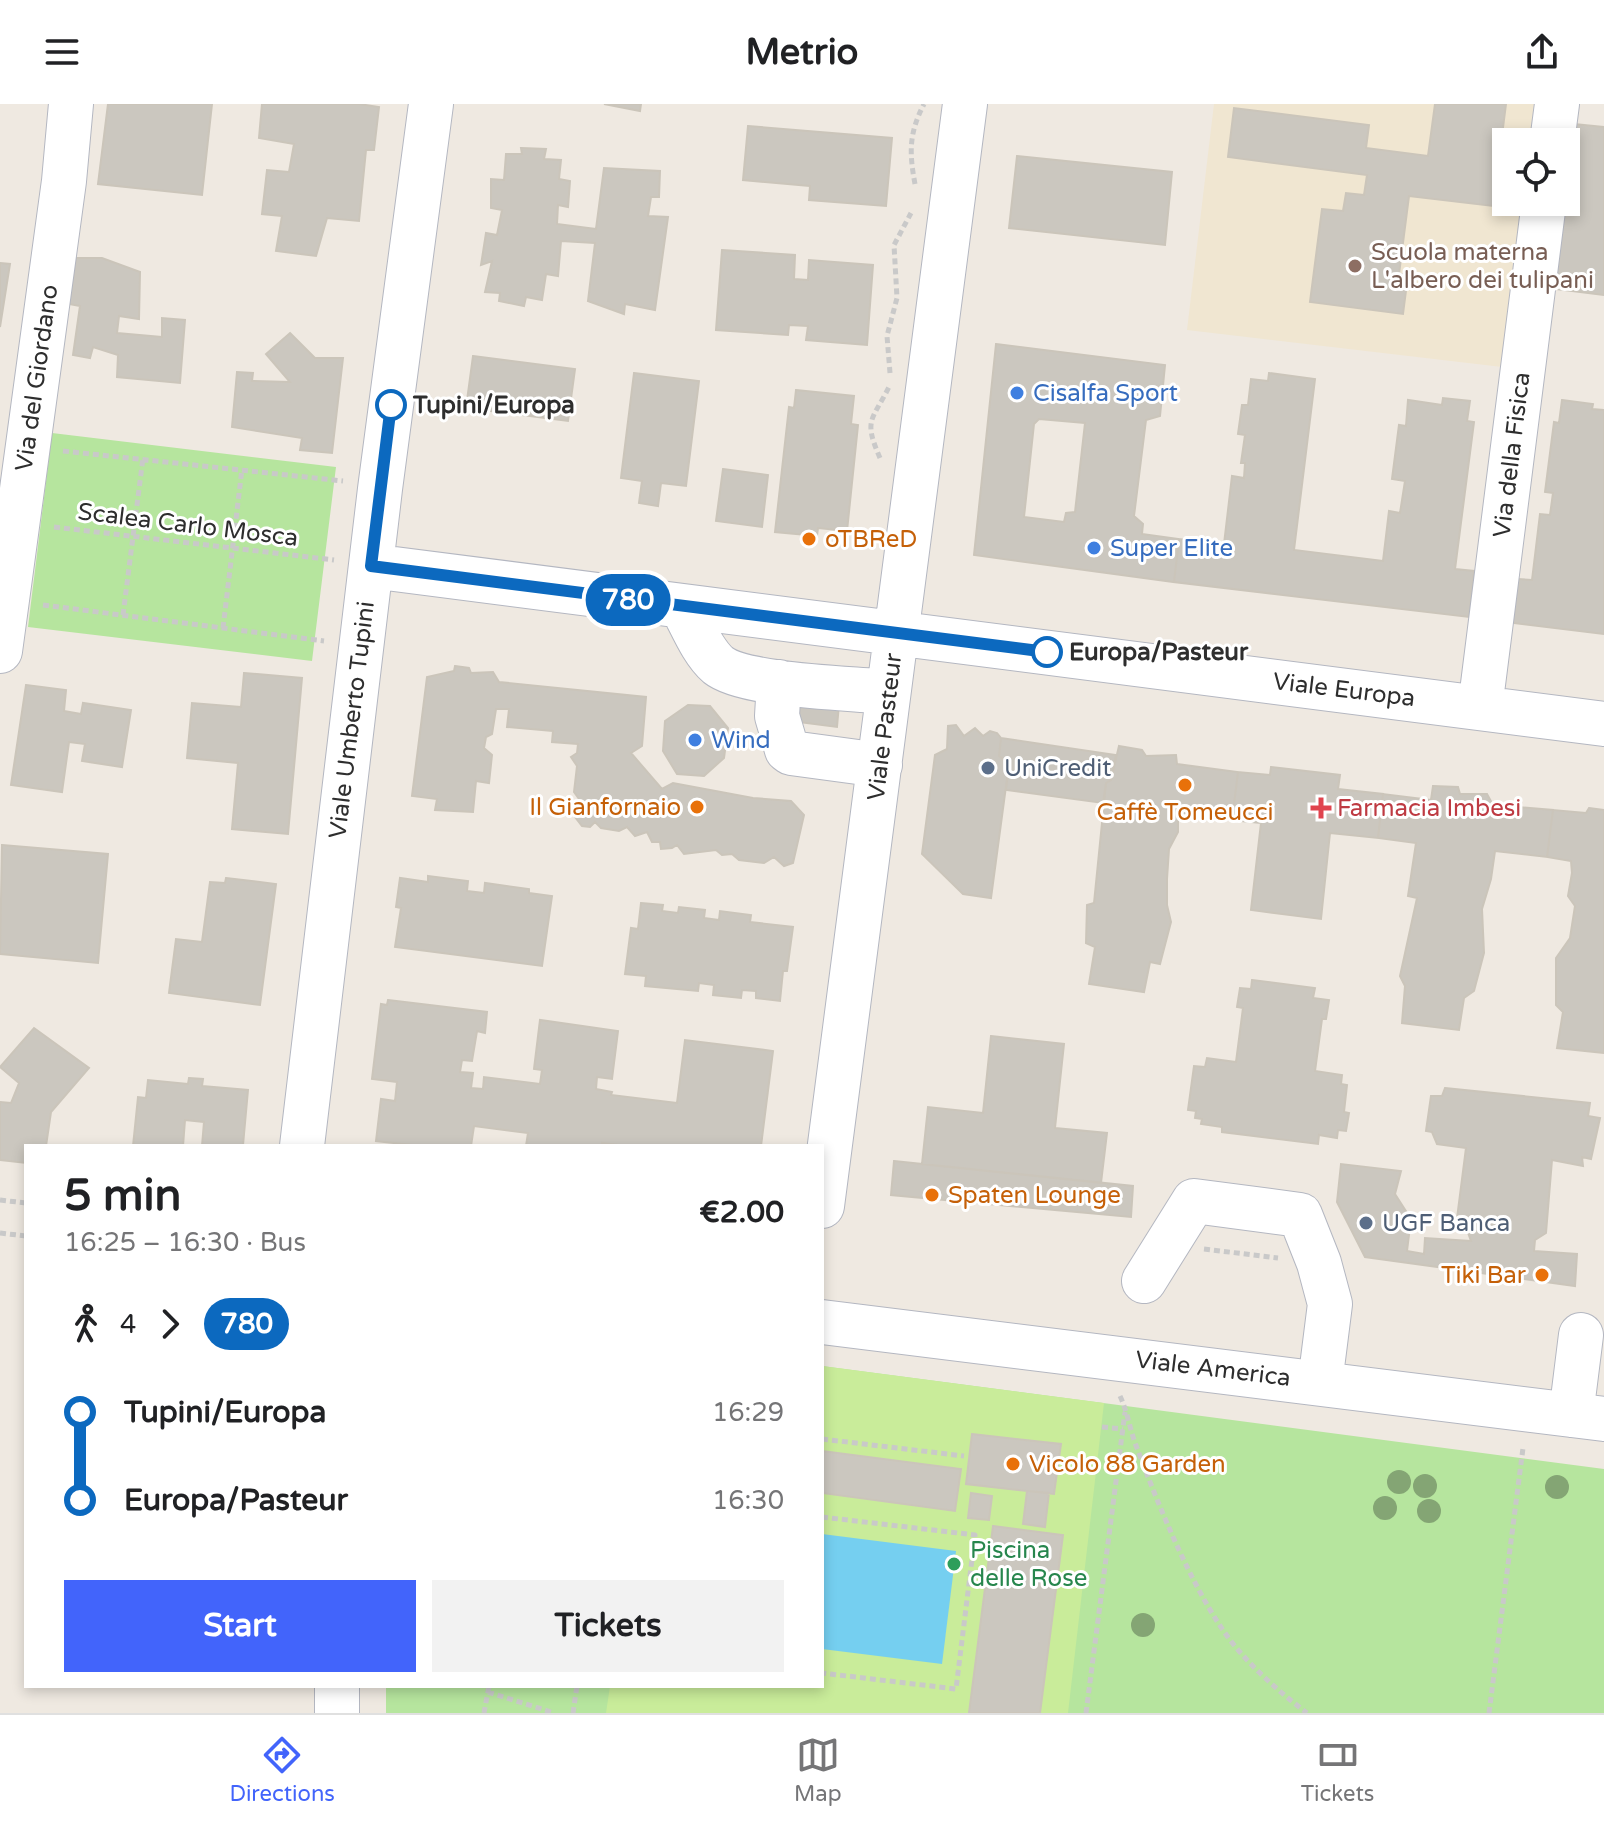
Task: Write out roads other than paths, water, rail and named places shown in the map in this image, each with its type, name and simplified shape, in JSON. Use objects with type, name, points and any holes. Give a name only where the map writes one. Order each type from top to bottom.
[{"type":"street","name":"Via del Giordano","points":[[0,651],[64,181],[71,104]]},
{"type":"street","name":"Viale Umberto Tupini","points":[[302,1144],[353,563],[431,104]]},
{"type":"street","name":"Viale Pasteur","points":[[824,1191],[965,104]]},
{"type":"street","points":[[1554,128],[1557,104]]},
{"type":"street","name":"Via della Fisica","points":[[1480,708],[1542,216]]},
{"type":"street","name":"Viale Europa","points":[[353,563],[1604,724]]},
{"type":"street","points":[[682,607],[709,655],[720,667],[736,674],[779,682],[888,692]]},
{"type":"street","points":[[779,682],[777,716],[787,750],[880,765]]},
{"type":"street","points":[[1144,1281],[1194,1201],[1300,1215],[1319,1263],[1330,1304],[1320,1383]]},
{"type":"street","name":"Viale America","points":[[824,1322],[1588,1417]]},
{"type":"street","points":[[1581,1335],[1588,1417]]},
{"type":"street","points":[[337,1688],[337,1713]]},
{"type":"water","points":[[824,1534],[956,1551],[942,1664],[824,1649]]},
{"type":"place","name":"Scuola materna L'albero dei tulipani","points":[[1355,266]]},
{"type":"place","name":"Cisalfa Sport","points":[[1017,393]]},
{"type":"place","name":"Tupini/Europa","points":[[391,405]]},
{"type":"place","name":"oTBReD","points":[[809,539]]},
{"type":"place","name":"Super Elite","points":[[1094,548]]},
{"type":"place","name":"Europa/Pasteur","points":[[1047,652]]},
{"type":"place","name":"Wind","points":[[695,740]]},
{"type":"place","name":"UniCredit","points":[[988,768]]},
{"type":"place","name":"Caffè Tomeucci","points":[[1185,785]]},
{"type":"place","name":"Il Gianfornaio","points":[[697,807]]},
{"type":"place","name":"Farmacia Imbesi","points":[[1321,808]]},
{"type":"place","name":"Spaten Lounge","points":[[932,1195]]},
{"type":"place","name":"UGF Banca","points":[[1366,1223]]},
{"type":"place","name":"Tiki Bar","points":[[1542,1275]]},
{"type":"place","name":"Vicolo 88 Garden","points":[[1013,1464]]},
{"type":"place","name":"Piscina delle Rose","points":[[954,1564]]}]
